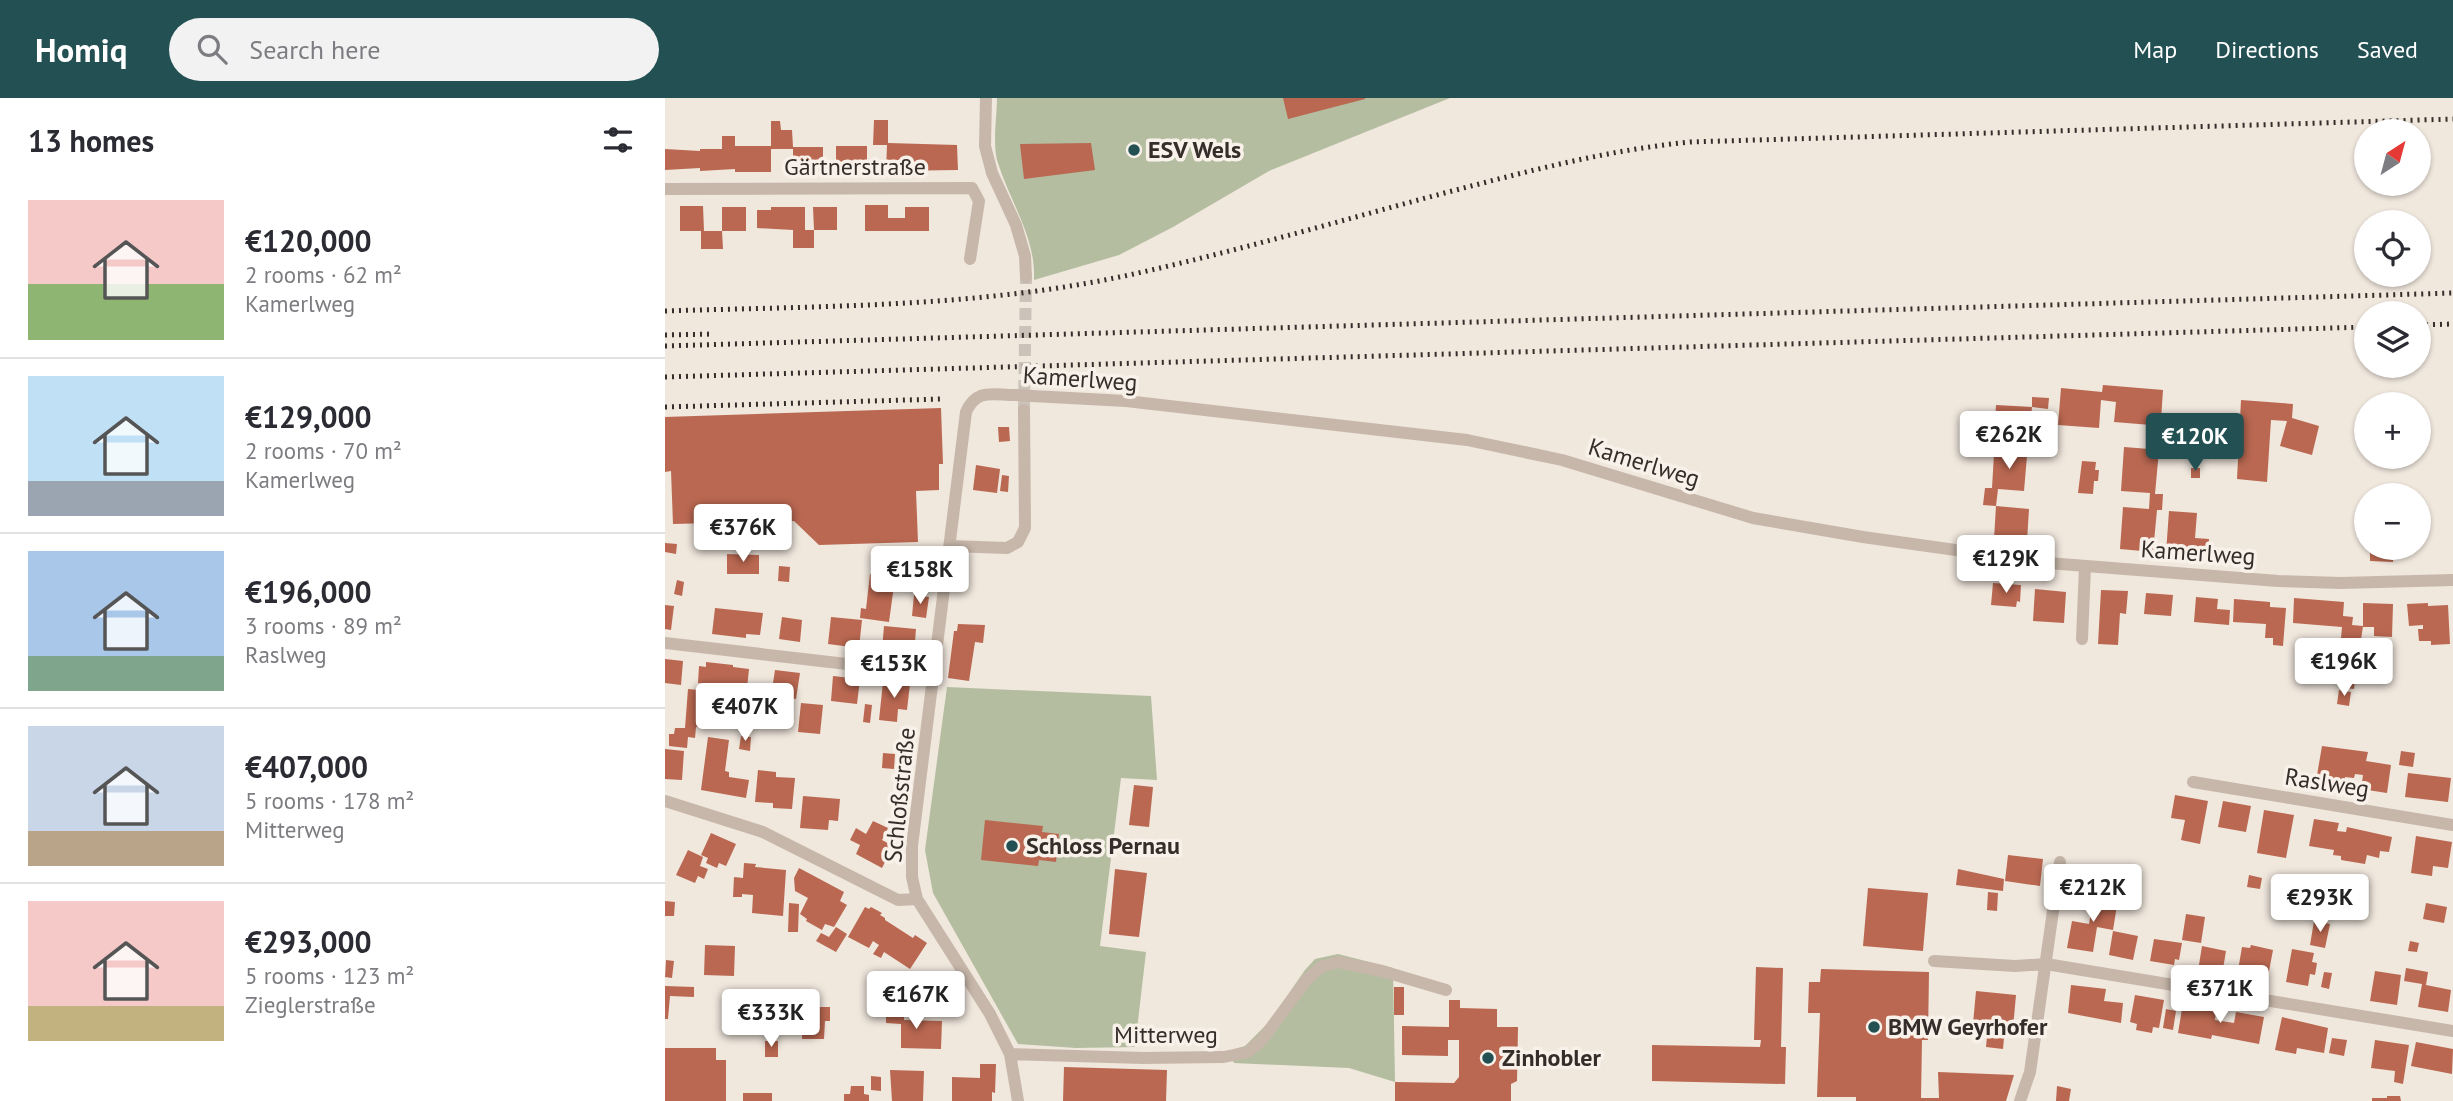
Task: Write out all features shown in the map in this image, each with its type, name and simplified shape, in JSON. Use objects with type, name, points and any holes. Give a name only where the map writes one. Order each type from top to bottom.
[{"type":"street","points":[[986,98],[985,146],[992,173],[1016,225],[1025,256],[1026,277]]},
{"type":"street","name":"Gärtnerstraße","points":[[665,188],[972,188],[979,201],[970,259]]},
{"type":"street","name":"Kamerlweg","points":[[950,546],[966,412],[971,400],[981,394],[1126,401],[1467,440],[1562,460],[1753,518],[1863,537],[2085,567],[2278,581],[2341,583],[2453,580]]},
{"type":"street","points":[[950,546],[1007,548],[1018,542],[1025,528],[1024,410]]},
{"type":"street","name":"Schloßstraße","points":[[950,546],[912,846],[912,877],[917,899],[990,1014],[1010,1054],[1018,1101]]},
{"type":"street","points":[[2081,639],[2085,567]]},
{"type":"street","points":[[665,643],[934,674]]},
{"type":"street","name":"Raslweg","points":[[2193,782],[2453,825]]},
{"type":"street","points":[[665,802],[762,832],[898,900],[917,899]]},
{"type":"street","points":[[2020,1101],[2030,1072],[2060,862]]},
{"type":"street","points":[[1934,961],[2015,966],[2046,964],[2453,1031]]},
{"type":"street","name":"Mitterweg","points":[[1010,1054],[1143,1058],[1224,1057],[1248,1052],[1268,1033],[1307,979],[1321,967],[1338,962],[1446,990]]},
{"type":"green space","name":"ESV Wels","points":[[997,98],[1450,98],[1269,171],[1119,255],[1034,280],[1034,264],[1027,234],[996,156]]},
{"type":"green space","points":[[947,687],[1151,696],[1157,780],[1121,778],[1100,946],[1146,952],[1135,1047],[1076,1048],[1018,1044],[933,893],[925,850]]},
{"type":"green space","points":[[1338,954],[1393,968],[1395,1082],[1349,1068],[1234,1063],[1228,1051],[1245,1046],[1269,1022],[1315,959]]},
{"type":"building","points":[[1283,98],[1365,98],[1365,99],[1288,119]]},
{"type":"building","points":[[874,120],[888,120],[888,143],[957,145],[958,170],[886,171],[887,145],[873,145]]},
{"type":"building","points":[[771,121],[780,121],[781,130],[792,130],[793,147],[823,147],[823,171],[793,171],[793,149],[771,149],[771,172],[735,172],[735,169],[700,171],[700,168],[665,170],[665,149],[722,149],[722,136],[735,136],[735,146],[771,146]]},
{"type":"building","points":[[1091,143],[1095,170],[1024,179],[1020,144]]},
{"type":"building","points":[[836,146],[867,146],[867,170],[836,170]]},
{"type":"building","points":[[865,205],[888,205],[888,218],[905,218],[905,207],[929,207],[929,231],[865,231]]},
{"type":"building","points":[[680,206],[703,206],[704,231],[722,231],[723,249],[701,249],[701,231],[680,231]]},
{"type":"building","points":[[722,207],[746,207],[746,231],[722,231]]},
{"type":"building","points":[[771,207],[805,207],[805,230],[814,230],[814,248],[793,248],[793,230],[757,228],[757,210],[771,210]]},
{"type":"building","points":[[813,207],[837,207],[837,230],[814,230]]},
{"type":"building","points":[[2103,385],[2163,390],[2161,420],[2168,420],[2166,451],[2159,450],[2155,494],[2163,494],[2162,510],[2157,510],[2153,552],[2120,549],[2123,507],[2149,509],[2150,493],[2121,491],[2124,447],[2149,449],[2151,425],[2114,422],[2116,402],[2101,400],[2099,428],[2058,425],[2061,388],[2102,392]]},
{"type":"building","points":[[2032,397],[2049,398],[2048,409],[2032,407]]},
{"type":"building","points":[[2241,400],[2293,404],[2292,418],[2319,426],[2312,455],[2280,446],[2287,421],[2271,420],[2267,482],[2237,479]]},
{"type":"building","points":[[1996,405],[2032,407],[2029,440],[2001,438],[2000,454],[2027,456],[2024,491],[1998,489],[1996,506],[1983,505],[1985,488],[1992,488],[1994,454],[1986,453],[1988,437],[1994,437]]},
{"type":"building","points":[[941,408],[943,464],[939,464],[939,490],[916,491],[918,542],[819,545],[794,521],[673,524],[671,471],[665,472],[665,417]]},
{"type":"building","points":[[998,427],[1009,427],[1010,441],[999,442]]},
{"type":"building","points":[[2082,461],[2096,462],[2095,470],[2099,470],[2098,481],[2094,481],[2093,494],[2078,493]]},
{"type":"building","points":[[976,465],[1000,469],[997,493],[973,490]]},
{"type":"building","points":[[2191,468],[2200,468],[2200,478],[2191,478]]},
{"type":"building","points":[[1002,475],[1009,476],[1008,492],[1000,491]]},
{"type":"building","points":[[1996,506],[2029,509],[2027,541],[1994,539]]},
{"type":"building","points":[[2169,511],[2197,513],[2195,538],[2209,539],[2208,555],[2166,553]]},
{"type":"building","points":[[665,543],[677,544],[676,554],[665,552]]},
{"type":"building","points":[[727,554],[759,555],[759,574],[727,574]]},
{"type":"building","points":[[2370,560],[2393,560],[2393,562]]},
{"type":"building","points":[[779,566],[790,567],[789,582],[778,581]]},
{"type":"building","points":[[870,574],[895,578],[889,622],[860,618],[861,608],[866,609]]},
{"type":"building","points":[[677,580],[684,582],[682,596],[674,594]]},
{"type":"building","points":[[1993,583],[2021,585],[2020,602],[2017,601],[2016,607],[1991,605]]},
{"type":"building","points":[[2035,589],[2066,592],[2064,623],[2033,621]]},
{"type":"building","points":[[2101,590],[2128,591],[2126,614],[2120,613],[2118,645],[2098,644]]},
{"type":"building","points":[[2146,593],[2173,595],[2171,616],[2144,614]]},
{"type":"building","points":[[914,595],[929,597],[926,618],[912,616]]},
{"type":"building","points":[[2196,597],[2218,599],[2217,609],[2230,610],[2229,625],[2194,622]]},
{"type":"building","points":[[2294,598],[2344,602],[2343,616],[2353,617],[2352,625],[2363,626],[2361,640],[2341,638],[2342,627],[2293,623]]},
{"type":"building","points":[[2234,599],[2270,602],[2270,607],[2286,608],[2283,646],[2273,645],[2273,638],[2265,638],[2266,624],[2233,622]]},
{"type":"building","points":[[2363,603],[2393,604],[2392,637],[2374,636],[2374,627],[2363,627]]},
{"type":"building","points":[[2428,603],[2428,606],[2448,605],[2450,644],[2431,645],[2431,641],[2419,641],[2418,629],[2423,629],[2423,625],[2409,626],[2407,604]]},
{"type":"building","points":[[665,605],[674,606],[671,630],[665,629]]},
{"type":"building","points":[[715,608],[763,613],[760,635],[746,634],[746,638],[712,634]]},
{"type":"building","points":[[782,617],[802,620],[800,642],[779,639]]},
{"type":"building","points":[[831,617],[862,620],[859,648],[828,644]]},
{"type":"building","points":[[958,624],[985,625],[983,643],[975,642],[969,681],[948,678],[954,631],[957,631]]},
{"type":"building","points":[[884,626],[916,629],[914,654],[882,650]]},
{"type":"building","points":[[665,659],[683,661],[681,685],[665,683]]},
{"type":"building","points":[[706,662],[749,669],[746,698],[730,696],[731,690],[705,687],[705,684],[698,683],[699,666],[706,667]]},
{"type":"building","points":[[775,670],[800,673],[796,699],[771,696]]},
{"type":"building","points":[[833,676],[860,679],[857,704],[831,701]]},
{"type":"building","points":[[2345,677],[2355,679],[2354,689],[2344,688]]},
{"type":"building","points":[[883,682],[910,684],[907,710],[898,709],[897,722],[879,720]]},
{"type":"building","points":[[688,689],[708,691],[706,710],[712,710],[710,728],[696,727],[695,738],[688,737],[687,748],[669,746],[669,734],[674,734],[675,728],[685,728]]},
{"type":"building","points":[[2339,690],[2351,692],[2349,706],[2337,704]]},
{"type":"building","points":[[801,703],[823,705],[820,734],[798,732]]},
{"type":"building","points":[[865,704],[872,705],[870,723],[863,722]]},
{"type":"building","points":[[741,736],[751,737],[750,751],[739,749]]},
{"type":"building","points":[[708,737],[729,740],[725,771],[729,772],[729,777],[749,780],[746,798],[701,790]]},
{"type":"building","points":[[2322,746],[2368,752],[2366,761],[2391,765],[2387,793],[2361,789],[2363,775],[2345,777],[2344,786],[2316,781]]},
{"type":"building","points":[[665,749],[684,751],[682,780],[665,779]]},
{"type":"building","points":[[2401,751],[2415,753],[2413,767],[2399,765]]},
{"type":"building","points":[[883,753],[895,754],[894,769],[882,768]]},
{"type":"building","points":[[758,770],[776,772],[776,777],[795,778],[792,809],[773,808],[773,803],[755,802]]},
{"type":"building","points":[[2408,773],[2451,778],[2448,802],[2405,797]]},
{"type":"building","points":[[1134,785],[1153,787],[1149,827],[1129,825]]},
{"type":"building","points":[[2175,795],[2208,801],[2200,844],[2181,840],[2185,820],[2171,818]]},
{"type":"building","points":[[803,796],[840,799],[838,821],[829,820],[828,830],[800,828]]},
{"type":"building","points":[[2223,801],[2251,806],[2246,832],[2218,827]]},
{"type":"building","points":[[2264,810],[2294,815],[2286,858],[2257,853]]},
{"type":"building","points":[[2314,819],[2339,823],[2337,831],[2346,832],[2347,827],[2392,837],[2389,852],[2380,851],[2379,858],[2367,855],[2365,864],[2341,860],[2341,856],[2333,855],[2334,850],[2309,846]]},
{"type":"building","name":"Schloss Pernau","points":[[985,820],[1043,826],[1042,832],[1059,834],[1056,862],[1039,860],[1038,866],[981,860]]},
{"type":"building","points":[[873,821],[888,828],[882,840],[893,846],[882,868],[856,854],[860,845],[850,840],[856,828],[866,834]]},
{"type":"building","points":[[711,833],[736,844],[726,866],[719,863],[717,868],[706,863],[708,858],[701,855]]},
{"type":"building","points":[[2416,836],[2452,842],[2448,868],[2433,866],[2432,876],[2411,873]]},
{"type":"building","points":[[688,850],[703,857],[700,866],[708,869],[704,879],[698,876],[695,883],[676,875]]},
{"type":"building","points":[[2008,855],[2043,859],[2040,886],[2005,881]]},
{"type":"building","points":[[744,863],[756,864],[755,867],[786,870],[783,916],[752,913],[753,895],[733,897],[734,877],[743,878]]},
{"type":"building","points":[[799,868],[844,892],[840,901],[847,905],[834,927],[825,924],[822,930],[806,921],[800,914],[808,898],[795,891],[794,878]]},
{"type":"building","points":[[1115,869],[1147,873],[1139,937],[1109,934]]},
{"type":"building","points":[[1958,869],[2004,879],[2003,891],[1956,885]]},
{"type":"building","points":[[2249,875],[2262,878],[2260,889],[2247,887]]},
{"type":"building","points":[[1868,888],[1928,893],[1923,951],[1863,946]]},
{"type":"building","points":[[1988,892],[1998,893],[1997,911],[1987,910]]},
{"type":"building","points":[[2094,895],[2118,899],[2113,930],[2097,927],[2093,952],[2067,948],[2072,921],[2089,924]]},
{"type":"building","points":[[665,901],[675,902],[674,916],[665,916]]},
{"type":"building","points":[[789,903],[799,904],[798,932],[788,932]]},
{"type":"building","points":[[2426,903],[2447,907],[2444,923],[2423,919]]},
{"type":"building","points":[[865,907],[882,913],[880,915],[885,920],[913,938],[915,935],[927,943],[910,969],[884,952],[881,958],[873,954],[879,945],[873,941],[869,948],[848,937]]},
{"type":"building","points":[[2186,914],[2205,917],[2201,943],[2182,940]]},
{"type":"building","points":[[2314,921],[2330,924],[2325,948],[2310,945]]},
{"type":"building","points":[[836,927],[847,934],[836,952],[816,941],[821,933],[829,937]]},
{"type":"building","points":[[2113,931],[2138,936],[2133,960],[2109,955]]},
{"type":"building","points":[[2154,939],[2182,943],[2179,960],[2175,959],[2174,965],[2150,961]]},
{"type":"building","points":[[2410,941],[2419,943],[2417,952],[2408,951]]},
{"type":"building","points":[[705,945],[735,946],[734,976],[704,975]]},
{"type":"building","points":[[2251,945],[2273,950],[2267,982],[2237,976],[2242,947],[2250,948]]},
{"type":"building","points":[[2202,946],[2226,951],[2222,975],[2198,971]]},
{"type":"building","points":[[2292,949],[2314,953],[2312,962],[2317,963],[2315,975],[2310,974],[2308,986],[2286,982]]},
{"type":"building","points":[[666,960],[674,961],[672,978],[665,977]]},
{"type":"building","points":[[1756,967],[1783,968],[1781,1047],[1786,1047],[1785,1084],[1652,1081],[1652,1045],[1760,1047],[1761,1040],[1754,1040]]},
{"type":"building","points":[[2406,968],[2428,972],[2426,985],[2451,990],[2448,1012],[2418,1007],[2422,984],[2404,981]]},
{"type":"building","name":"BMW Geyrhofer","points":[[1821,969],[1929,972],[1928,1040],[1922,1040],[1921,1098],[1939,1098],[1938,1072],[2014,1075],[2006,1101],[1856,1101],[1856,1097],[1817,1097],[1820,1013],[1808,1013],[1809,982],[1820,982]]},
{"type":"building","points":[[2375,971],[2401,975],[2397,1005],[2370,1001]]},
{"type":"building","points":[[2324,972],[2332,973],[2329,989],[2321,987]]},
{"type":"building","points":[[946,977],[958,995],[943,1004],[935,1002],[927,989]]},
{"type":"building","points":[[891,984],[898,984],[898,991],[891,991]]},
{"type":"building","points":[[2071,985],[2106,989],[2104,1001],[2123,1003],[2121,1023],[2068,1013]]},
{"type":"building","points":[[665,986],[694,987],[694,997],[670,996],[668,1019],[665,1019]]},
{"type":"building","points":[[1394,987],[1404,987],[1404,1015],[1394,1015]]},
{"type":"building","points":[[1976,991],[2016,995],[2013,1028],[2005,1027],[2003,1049],[1986,1047],[1988,1025],[1973,1024]]},
{"type":"building","points":[[2135,995],[2164,1000],[2159,1028],[2153,1027],[2152,1033],[2136,1030],[2137,1024],[2130,1022]]},
{"type":"building","points":[[903,1000],[927,1000],[927,1008],[903,1007]]},
{"type":"building","name":"Zinhobler","points":[[1449,1000],[1460,1000],[1460,1008],[1497,1009],[1497,1027],[1518,1027],[1517,1081],[1511,1084],[1511,1101],[1395,1101],[1395,1082],[1454,1083],[1459,1077],[1459,1040],[1448,1040],[1448,1056],[1402,1055],[1402,1026],[1449,1027]]},
{"type":"building","points":[[2183,1003],[2216,1010],[2215,1020],[2234,1023],[2236,1012],[2264,1017],[2259,1044],[2212,1035],[2211,1039],[2178,1033]]},
{"type":"building","points":[[819,1007],[830,1007],[830,1021],[825,1021],[824,1039],[802,1039],[803,1011],[819,1011]]},
{"type":"building","points":[[886,1007],[904,1007],[904,1020],[942,1021],[941,1049],[901,1048],[901,1024],[886,1023]]},
{"type":"building","points":[[2166,1009],[2176,1011],[2173,1030],[2163,1028]]},
{"type":"building","points":[[2282,1017],[2328,1028],[2324,1053],[2297,1048],[2296,1054],[2275,1050]]},
{"type":"building","points":[[2332,1038],[2347,1040],[2344,1056],[2329,1053]]},
{"type":"building","points":[[2375,1040],[2409,1045],[2403,1084],[2394,1082],[2395,1071],[2371,1068]]},
{"type":"building","points":[[765,1041],[778,1041],[778,1057],[765,1057]]},
{"type":"building","points":[[2416,1042],[2453,1049],[2452,1074],[2411,1066]]},
{"type":"building","points":[[665,1048],[716,1048],[716,1060],[726,1060],[726,1101],[665,1101]]},
{"type":"building","points":[[980,1064],[996,1064],[995,1093],[992,1092],[992,1101],[952,1101],[952,1077],[980,1078]]},
{"type":"building","points":[[1064,1067],[1167,1070],[1166,1101],[1063,1101]]},
{"type":"building","points":[[890,1070],[924,1071],[923,1101],[892,1101]]},
{"type":"building","points":[[871,1076],[881,1077],[881,1091],[871,1090]]},
{"type":"building","points":[[851,1086],[864,1086],[864,1094],[869,1095],[869,1101],[844,1101],[844,1094],[850,1094]]},
{"type":"building","points":[[2057,1086],[2071,1089],[2069,1101],[2056,1101]]},
{"type":"building","points":[[743,1093],[772,1093],[772,1101],[743,1101]]},
{"type":"building","points":[[2400,1096],[2401,1101],[2372,1101],[2372,1098]]},
{"type":"tunnel","points":[[1024,410],[1026,277]]},
{"type":"railway","points":[[665,311],[956,300],[1071,286],[1218,254],[1560,164],[1611,153],[1690,142],[2453,119]]},
{"type":"railway","points":[[665,346],[2453,293]]},
{"type":"railway","points":[[2431,325],[2453,324]]},
{"type":"railway","points":[[665,377],[2354,327]]},
{"type":"railway","points":[[665,335],[714,334]]},
{"type":"railway","points":[[665,407],[941,399]]},
{"type":"place","name":"ESV Wels","points":[[1134,150]]},
{"type":"place","name":"Schloss Pernau","points":[[1012,846]]},
{"type":"place","name":"BMW Geyrhofer","points":[[1874,1027]]},
{"type":"place","name":"Zinhobler","points":[[1488,1058]]}]
